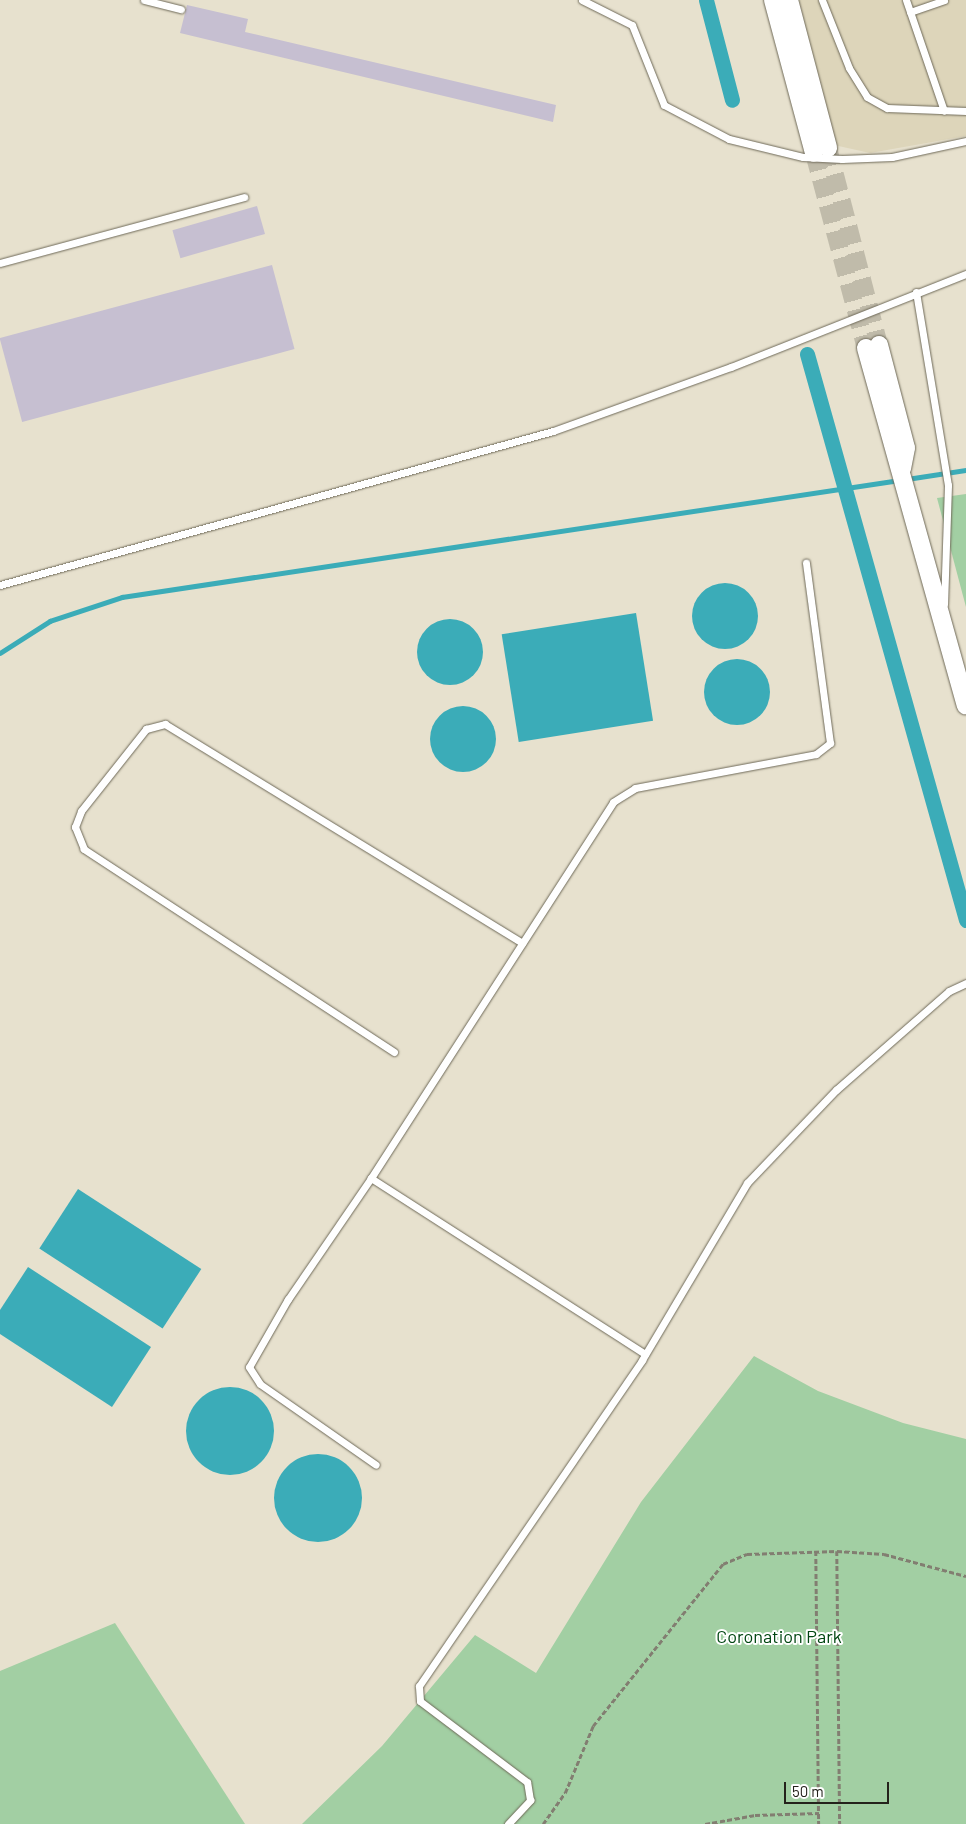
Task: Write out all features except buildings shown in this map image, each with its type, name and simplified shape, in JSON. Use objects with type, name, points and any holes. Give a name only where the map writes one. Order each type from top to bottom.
[{"type":"street","points":[[773,0],[821,151],[789,0]]},
{"type":"street","points":[[873,346],[894,454],[902,469],[966,706]]},
{"type":"lane","points":[[144,0],[181,9]]},
{"type":"lane","points":[[582,0],[632,25],[664,105],[729,139],[803,157],[842,159],[892,157],[966,141]]},
{"type":"lane","points":[[822,0],[849,68],[868,97],[887,108],[966,112]]},
{"type":"lane","points":[[906,0],[944,111]]},
{"type":"lane","points":[[910,12],[944,0]]},
{"type":"lane","points":[[0,263],[244,197]]},
{"type":"lane","points":[[0,585],[553,431],[731,367],[916,292],[966,274]]},
{"type":"lane","points":[[916,292],[948,485],[944,622]]},
{"type":"lane","points":[[376,1465],[260,1384],[248,1367],[288,1299],[371,1178],[613,802],[624,793],[816,754],[830,743],[806,563]]},
{"type":"lane","points":[[394,1052],[84,849],[75,827],[80,811],[146,729],[165,724],[522,943]]},
{"type":"lane","points":[[508,1824],[530,1800],[527,1782],[420,1701],[418,1690],[645,1354],[747,1184],[836,1090],[949,991],[965,983]]},
{"type":"lane","points":[[371,1178],[645,1354]]},
{"type":"path","points":[[816,1551],[819,1824]]},
{"type":"path","points":[[837,1551],[840,1824]]},
{"type":"path","points":[[544,1824],[565,1793],[593,1726],[712,1574],[747,1554],[837,1551],[884,1554],[966,1576]]},
{"type":"path","points":[[705,1824],[754,1815],[819,1813]]},
{"type":"shaded area","points":[[799,0],[966,0],[966,136],[870,153],[834,145]]},
{"type":"green space","points":[[966,494],[966,607],[937,498]]},
{"type":"green space","name":"Coronation Park","points":[[754,1356],[818,1391],[903,1423],[966,1439],[966,1824],[302,1824],[382,1746],[475,1635],[536,1673],[641,1502]]},
{"type":"green space","points":[[115,1623],[245,1824],[0,1824],[0,1671]]},
{"type":"water","points":[[725,583],[738,586],[748,593],[755,603],[758,616],[755,629],[748,639],[738,646],[725,649],[712,646],[702,639],[695,629],[692,616],[695,603],[702,593],[712,586]]},
{"type":"water","points":[[636,613],[653,721],[519,742],[502,634]]},
{"type":"water","points":[[450,619],[463,622],[473,629],[480,639],[483,652],[480,665],[473,675],[463,682],[450,685],[437,682],[427,675],[420,665],[417,652],[420,639],[427,629],[437,622]]},
{"type":"water","points":[[737,659],[750,662],[760,669],[767,679],[770,692],[767,705],[760,715],[750,722],[737,725],[724,722],[714,715],[707,705],[704,692],[707,679],[714,669],[724,662]]},
{"type":"water","points":[[463,706],[476,709],[486,716],[493,726],[496,739],[493,752],[486,762],[476,769],[463,772],[450,769],[440,762],[433,752],[430,739],[433,726],[440,716],[450,709]]},
{"type":"water","points":[[78,1189],[201,1269],[163,1329],[39,1249]]},
{"type":"water","points":[[28,1267],[151,1347],[112,1407],[0,1334],[0,1310]]},
{"type":"water","points":[[230,1387],[247,1390],[255,1394],[267,1406],[271,1414],[274,1431],[271,1448],[267,1456],[255,1468],[247,1472],[230,1475],[213,1472],[205,1468],[193,1456],[189,1448],[186,1431],[189,1414],[193,1406],[205,1394],[213,1390]]},
{"type":"water","points":[[318,1454],[335,1457],[343,1461],[355,1473],[359,1481],[362,1498],[359,1515],[355,1523],[343,1535],[335,1539],[318,1542],[301,1539],[293,1535],[281,1523],[277,1515],[274,1498],[277,1481],[281,1473],[293,1461],[301,1457]]},
{"type":"waterway","points":[[706,0],[732,100]]},
{"type":"waterway","points":[[807,354],[966,920]]},
{"type":"waterway","points":[[907,479],[966,470]]},
{"type":"waterway","points":[[0,653],[50,621],[122,597],[899,480]]},
{"type":"tunnel","points":[[828,148],[879,345]]},
{"type":"tunnel","points":[[814,153],[866,348]]}]
